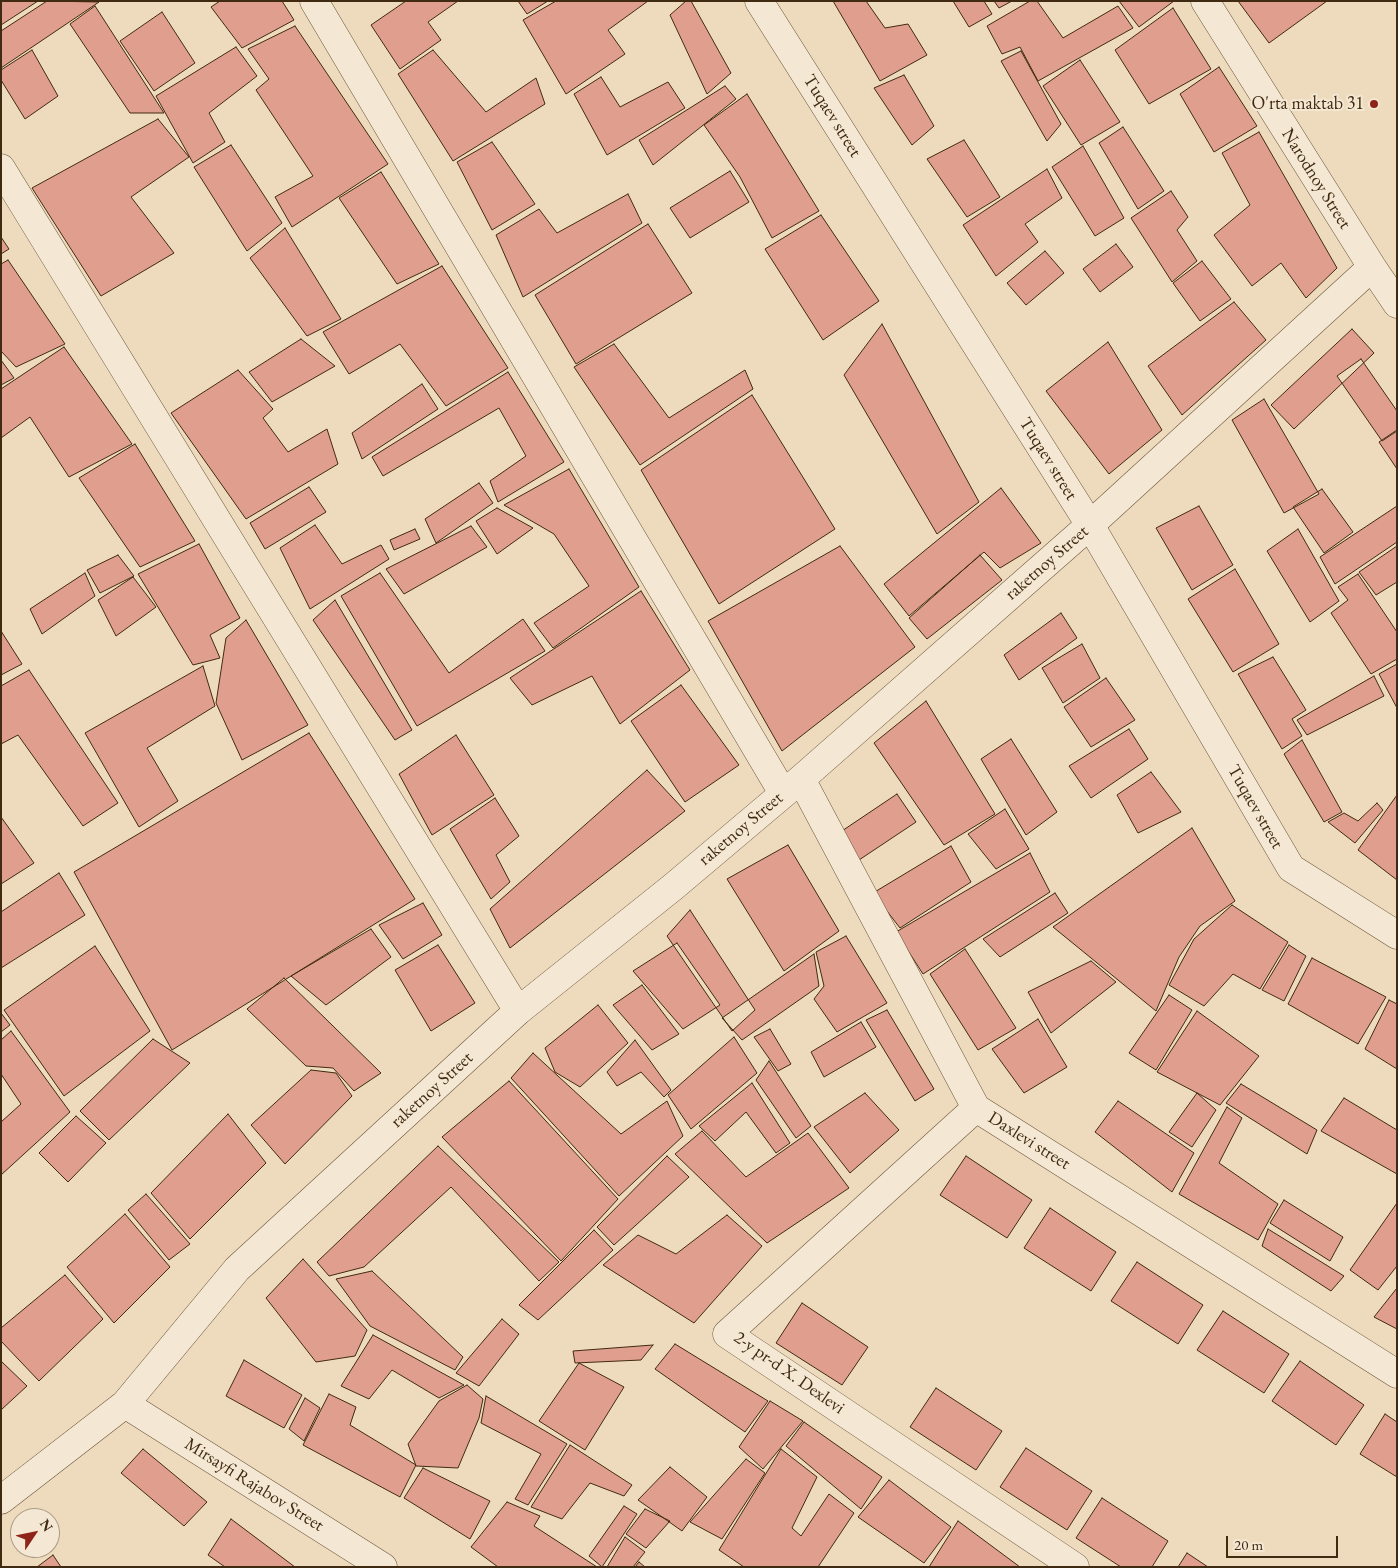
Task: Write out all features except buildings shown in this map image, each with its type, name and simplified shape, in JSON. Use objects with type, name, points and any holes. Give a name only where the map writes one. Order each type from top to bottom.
[{"type":"street","name":"Daxlevi street","points":[[314,1],[792,786],[976,1108],[1397,1374]]},
{"type":"street","name":"Tuqaev street","points":[[759,1],[1090,525],[1291,868],[1397,935]]},
{"type":"street","name":"Narodnoy Street","points":[[1204,1],[1397,304]]},
{"type":"street","points":[[1,168],[518,1011]]},
{"type":"street","name":"raketnoy Street","points":[[1,1500],[125,1404],[237,1268],[518,1011],[673,887],[792,786],[1090,525],[1372,267]]},
{"type":"street","name":"2-y pr-d X. Dexlevi","points":[[976,1108],[727,1334],[1075,1567]]},
{"type":"street","name":"Mirsayfi Rajabov Street","points":[[125,1404],[383,1567]]},
{"type":"place","name":"O'rta maktab 31","points":[[1374,104]]}]
